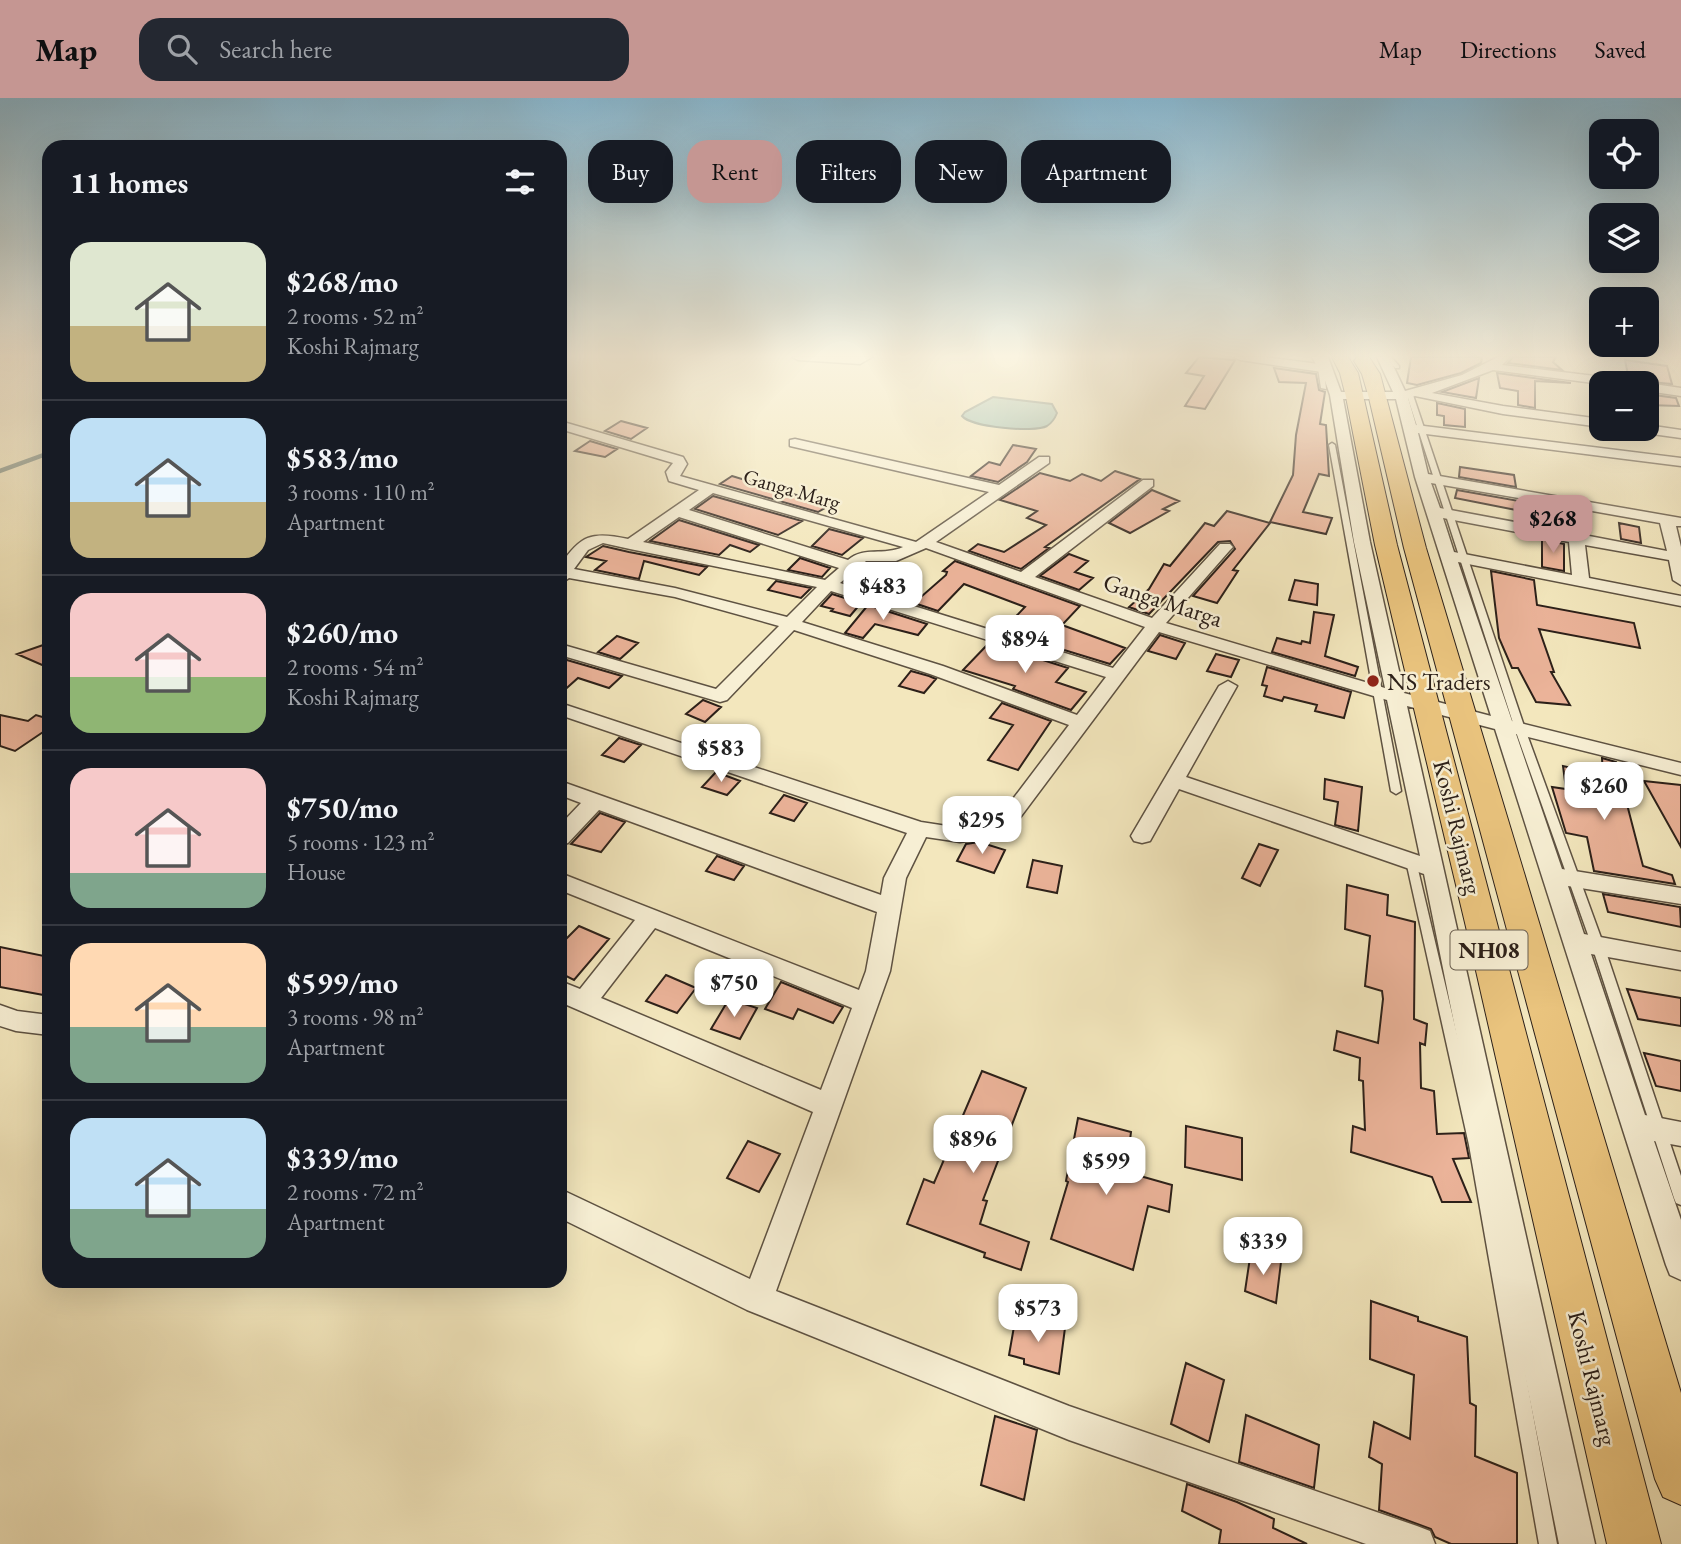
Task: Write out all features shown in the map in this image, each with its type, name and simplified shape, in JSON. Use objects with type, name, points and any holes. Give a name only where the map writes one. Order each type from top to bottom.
[{"type":"main road","name":"Koshi Rajmarg","points":[[1361,424],[1400,697],[1634,1544]]},
{"type":"main road","name":"Koshi Rajmarg","points":[[1374,424],[1394,470],[1681,1479]]},
{"type":"street","points":[[1410,424],[1416,429],[1681,462]]},
{"type":"street","name":"Ganga Marg","points":[[567,427],[678,460],[680,464],[671,475],[674,478],[921,545]]},
{"type":"street","points":[[1416,429],[1455,557],[1563,878],[1658,1129],[1681,1265]]},
{"type":"street","points":[[1659,431],[1681,434]]},
{"type":"street","points":[[795,443],[1001,490]]},
{"type":"street","points":[[567,651],[720,696],[828,584],[862,556],[896,556],[921,545],[1044,460]]},
{"type":"street","points":[[1430,478],[1674,520],[1681,580]]},
{"type":"street","points":[[1023,578],[1148,483]]},
{"type":"street","points":[[630,544],[711,488]]},
{"type":"street","points":[[1573,503],[1581,582]]},
{"type":"street","points":[[677,511],[850,566]]},
{"type":"street","points":[[1442,513],[1678,558]]},
{"type":"street","points":[[567,568],[583,544],[591,539],[603,538],[828,584],[1117,675]]},
{"type":"street","name":"Ganga Marga","points":[[921,545],[1155,625],[1463,715],[1681,769]]},
{"type":"street","points":[[567,711],[919,829],[960,835],[1000,830],[1155,625],[1225,547]]},
{"type":"street","points":[[1455,557],[1681,601]]},
{"type":"street","points":[[567,577],[688,596],[1000,692],[1081,723]]},
{"type":"street","points":[[1142,836],[1228,686]]},
{"type":"street","points":[[1400,697],[1422,865],[1577,1544]]},
{"type":"street","points":[[1174,780],[1422,865]]},
{"type":"street","points":[[567,791],[889,907]]},
{"type":"street","points":[[567,831],[595,801]]},
{"type":"street","points":[[758,1299],[878,971],[895,878],[919,829]]},
{"type":"street","points":[[1563,878],[1681,896]]},
{"type":"street","points":[[567,884],[866,1003]]},
{"type":"street","points":[[651,917],[572,995],[829,1106]]},
{"type":"street","points":[[1587,944],[1681,961]]},
{"type":"street","points":[[0,1015],[16,1021],[42,1024]]},
{"type":"street","points":[[567,1206],[758,1299],[1069,1423],[1407,1542]]},
{"type":"lane","points":[[1332,445],[1400,697],[1396,790]]},
{"type":"lane","points":[[1422,865],[1548,1544]]},
{"type":"lane","points":[[1658,1129],[1681,1198]]},
{"type":"shaded area","points":[[983,424],[1049,424],[1030,429]]},
{"type":"building","points":[[615,424],[647,428],[631,439],[605,431]]},
{"type":"building","points":[[1298,424],[1326,425],[1329,476],[1319,474],[1303,512],[1332,518],[1326,534],[1270,522],[1293,475]]},
{"type":"building","points":[[1465,424],[1465,427],[1444,425]]},
{"type":"building","points":[[590,441],[617,449],[605,457],[575,451]]},
{"type":"building","points":[[1013,445],[1036,449],[1027,462],[998,482],[971,476],[989,462],[1000,465]]},
{"type":"building","points":[[1460,467],[1514,475],[1516,487],[1459,477]]},
{"type":"building","points":[[1115,471],[1140,479],[1045,547],[1049,548],[1021,569],[969,551],[978,544],[1004,552],[1046,525],[1027,518],[1037,511],[1000,500],[1040,473],[1070,481],[1082,474],[1101,481]]},
{"type":"building","points":[[732,476],[832,504],[818,512],[720,484]]},
{"type":"building","points":[[1152,490],[1179,501],[1163,509],[1169,511],[1130,533],[1109,523]]},
{"type":"building","points":[[1457,490],[1519,501],[1521,511],[1455,498]]},
{"type":"building","points":[[713,496],[802,521],[778,535],[695,509]]},
{"type":"building","points":[[1522,501],[1564,508],[1565,529],[1542,524],[1542,519],[1522,516]]},
{"type":"building","points":[[1227,511],[1270,523],[1233,570],[1238,571],[1217,603],[1193,596],[1235,549],[1230,541],[1218,542],[1149,614],[1129,607],[1149,589],[1164,564],[1170,566],[1205,523],[1214,526]]},
{"type":"building","points":[[679,520],[759,545],[750,552],[730,545],[719,555],[650,541]]},
{"type":"building","points":[[1619,523],[1639,527],[1641,543],[1621,539]]},
{"type":"building","points":[[829,529],[863,538],[842,555],[812,546]]},
{"type":"building","points":[[1542,539],[1564,544],[1564,571],[1542,567]]},
{"type":"building","points":[[603,546],[707,567],[699,575],[644,561],[639,579],[595,570],[606,561],[586,557]]},
{"type":"building","points":[[1069,554],[1088,561],[1075,572],[1093,578],[1079,590],[1040,576]]},
{"type":"building","points":[[800,558],[830,568],[822,577],[788,570]]},
{"type":"building","points":[[955,561],[1080,606],[1062,625],[1125,648],[1110,664],[1002,631],[1025,607],[964,584],[938,611],[914,603],[946,575],[947,572],[943,571]]},
{"type":"building","points":[[1491,571],[1534,580],[1537,605],[1634,623],[1640,648],[1539,629],[1554,672],[1551,672],[1570,705],[1536,702],[1518,668],[1512,668],[1499,638]]},
{"type":"building","points":[[1295,580],[1318,584],[1317,605],[1289,600]]},
{"type":"building","points":[[776,581],[811,588],[801,598],[768,590]]},
{"type":"building","points":[[832,594],[861,603],[850,616],[831,611],[833,609],[821,606]]},
{"type":"building","points":[[868,605],[927,624],[918,635],[875,624],[863,638],[845,633]]},
{"type":"building","points":[[1314,612],[1334,615],[1325,656],[1358,667],[1355,676],[1272,652],[1277,638],[1301,644],[1302,641],[1310,643]]},
{"type":"building","points":[[1160,635],[1185,643],[1176,659],[1148,651]]},
{"type":"building","points":[[617,636],[638,643],[620,659],[598,652]]},
{"type":"building","points":[[989,643],[1068,668],[1056,682],[1086,692],[1071,710],[1013,689],[1015,686],[963,670]]},
{"type":"building","points":[[42,645],[42,665],[17,654]]},
{"type":"building","points":[[1216,654],[1239,660],[1231,677],[1207,671]]},
{"type":"building","points":[[567,660],[622,676],[609,688],[578,678],[567,688]]},
{"type":"building","points":[[1267,667],[1351,692],[1344,718],[1315,711],[1317,705],[1284,697],[1282,701],[1264,696],[1267,686],[1262,685]]},
{"type":"building","points":[[911,671],[936,679],[924,693],[899,686]]},
{"type":"building","points":[[703,700],[721,707],[705,722],[686,714]]},
{"type":"building","points":[[1002,703],[1051,721],[1018,770],[988,760],[1013,725],[990,718]]},
{"type":"building","points":[[0,715],[28,721],[36,715],[42,717],[42,733],[15,751],[0,746]]},
{"type":"building","points":[[619,738],[641,745],[624,762],[602,755]]},
{"type":"building","points":[[1602,758],[1616,762],[1643,866],[1672,875],[1675,884],[1594,871],[1587,837],[1566,833],[1552,787],[1566,789],[1563,766],[1603,775]]},
{"type":"building","points":[[716,772],[740,781],[727,795],[702,787]]},
{"type":"building","points":[[1325,779],[1362,787],[1358,831],[1335,825],[1338,802],[1324,799]]},
{"type":"building","points":[[1644,781],[1681,785],[1681,847]]},
{"type":"building","points":[[784,795],[807,803],[794,821],[770,813]]},
{"type":"building","points":[[963,801],[992,810],[986,822],[965,825],[952,821]]},
{"type":"building","points":[[600,813],[625,822],[601,852],[571,844]]},
{"type":"building","points":[[979,842],[1005,850],[994,873],[957,861],[966,844]]},
{"type":"building","points":[[1259,844],[1278,850],[1260,886],[1242,878]]},
{"type":"building","points":[[717,856],[744,866],[734,880],[706,871]]},
{"type":"building","points":[[1033,860],[1062,866],[1057,893],[1027,887]]},
{"type":"building","points":[[1347,885],[1388,895],[1387,915],[1415,922],[1414,1019],[1427,1024],[1425,1045],[1420,1043],[1421,1088],[1434,1091],[1437,1134],[1464,1133],[1469,1158],[1453,1159],[1471,1202],[1442,1202],[1432,1177],[1351,1152],[1353,1126],[1365,1130],[1363,1081],[1359,1080],[1360,1058],[1334,1050],[1337,1031],[1378,1043],[1383,999],[1382,991],[1365,986],[1370,936],[1345,929]]},
{"type":"building","points":[[1603,894],[1680,907],[1681,927],[1608,912]]},
{"type":"building","points":[[579,926],[609,939],[574,980],[567,976],[567,938]]},
{"type":"building","points":[[0,947],[42,956],[42,995],[0,987]]},
{"type":"building","points":[[666,975],[696,988],[677,1013],[646,1001]]},
{"type":"building","points":[[781,982],[843,1007],[833,1023],[798,1009],[793,1019],[765,1009]]},
{"type":"building","points":[[1627,989],[1681,998],[1681,1026],[1638,1019]]},
{"type":"building","points":[[729,999],[757,1008],[740,1039],[711,1029]]},
{"type":"building","points":[[1644,1053],[1681,1061],[1681,1091],[1656,1086]]},
{"type":"building","points":[[982,1071],[1026,1088],[983,1200],[987,1201],[980,1224],[1029,1242],[1021,1270],[984,1257],[985,1253],[907,1224],[924,1179],[934,1183]]},
{"type":"building","points":[[1078,1118],[1131,1132],[1126,1172],[1172,1185],[1169,1212],[1148,1206],[1133,1270],[1051,1239],[1068,1182],[1066,1181]]},
{"type":"building","points":[[1186,1126],[1242,1138],[1242,1180],[1185,1167]]},
{"type":"building","points":[[748,1141],[780,1154],[759,1192],[727,1178]]},
{"type":"building","points":[[1251,1251],[1281,1262],[1276,1303],[1245,1291]]},
{"type":"building","points":[[1371,1301],[1418,1317],[1418,1321],[1467,1337],[1470,1403],[1476,1406],[1475,1456],[1517,1473],[1517,1544],[1451,1544],[1435,1537],[1431,1529],[1379,1510],[1382,1464],[1369,1457],[1374,1422],[1410,1439],[1414,1375],[1370,1359]]},
{"type":"building","points":[[1016,1315],[1065,1328],[1059,1374],[1024,1364],[1024,1359],[1009,1355]]},
{"type":"building","points":[[1186,1363],[1224,1380],[1209,1442],[1171,1424]]},
{"type":"building","points":[[1246,1415],[1319,1445],[1314,1488],[1239,1462]]},
{"type":"building","points":[[995,1416],[1037,1430],[1024,1500],[981,1485]]},
{"type":"building","points":[[1187,1484],[1274,1519],[1273,1528],[1307,1544],[1219,1544],[1221,1530],[1182,1511]]},
{"type":"waterway","points":[[0,471],[42,456]]},
{"type":"place","name":"NS Traders","points":[[1373,681]]}]
